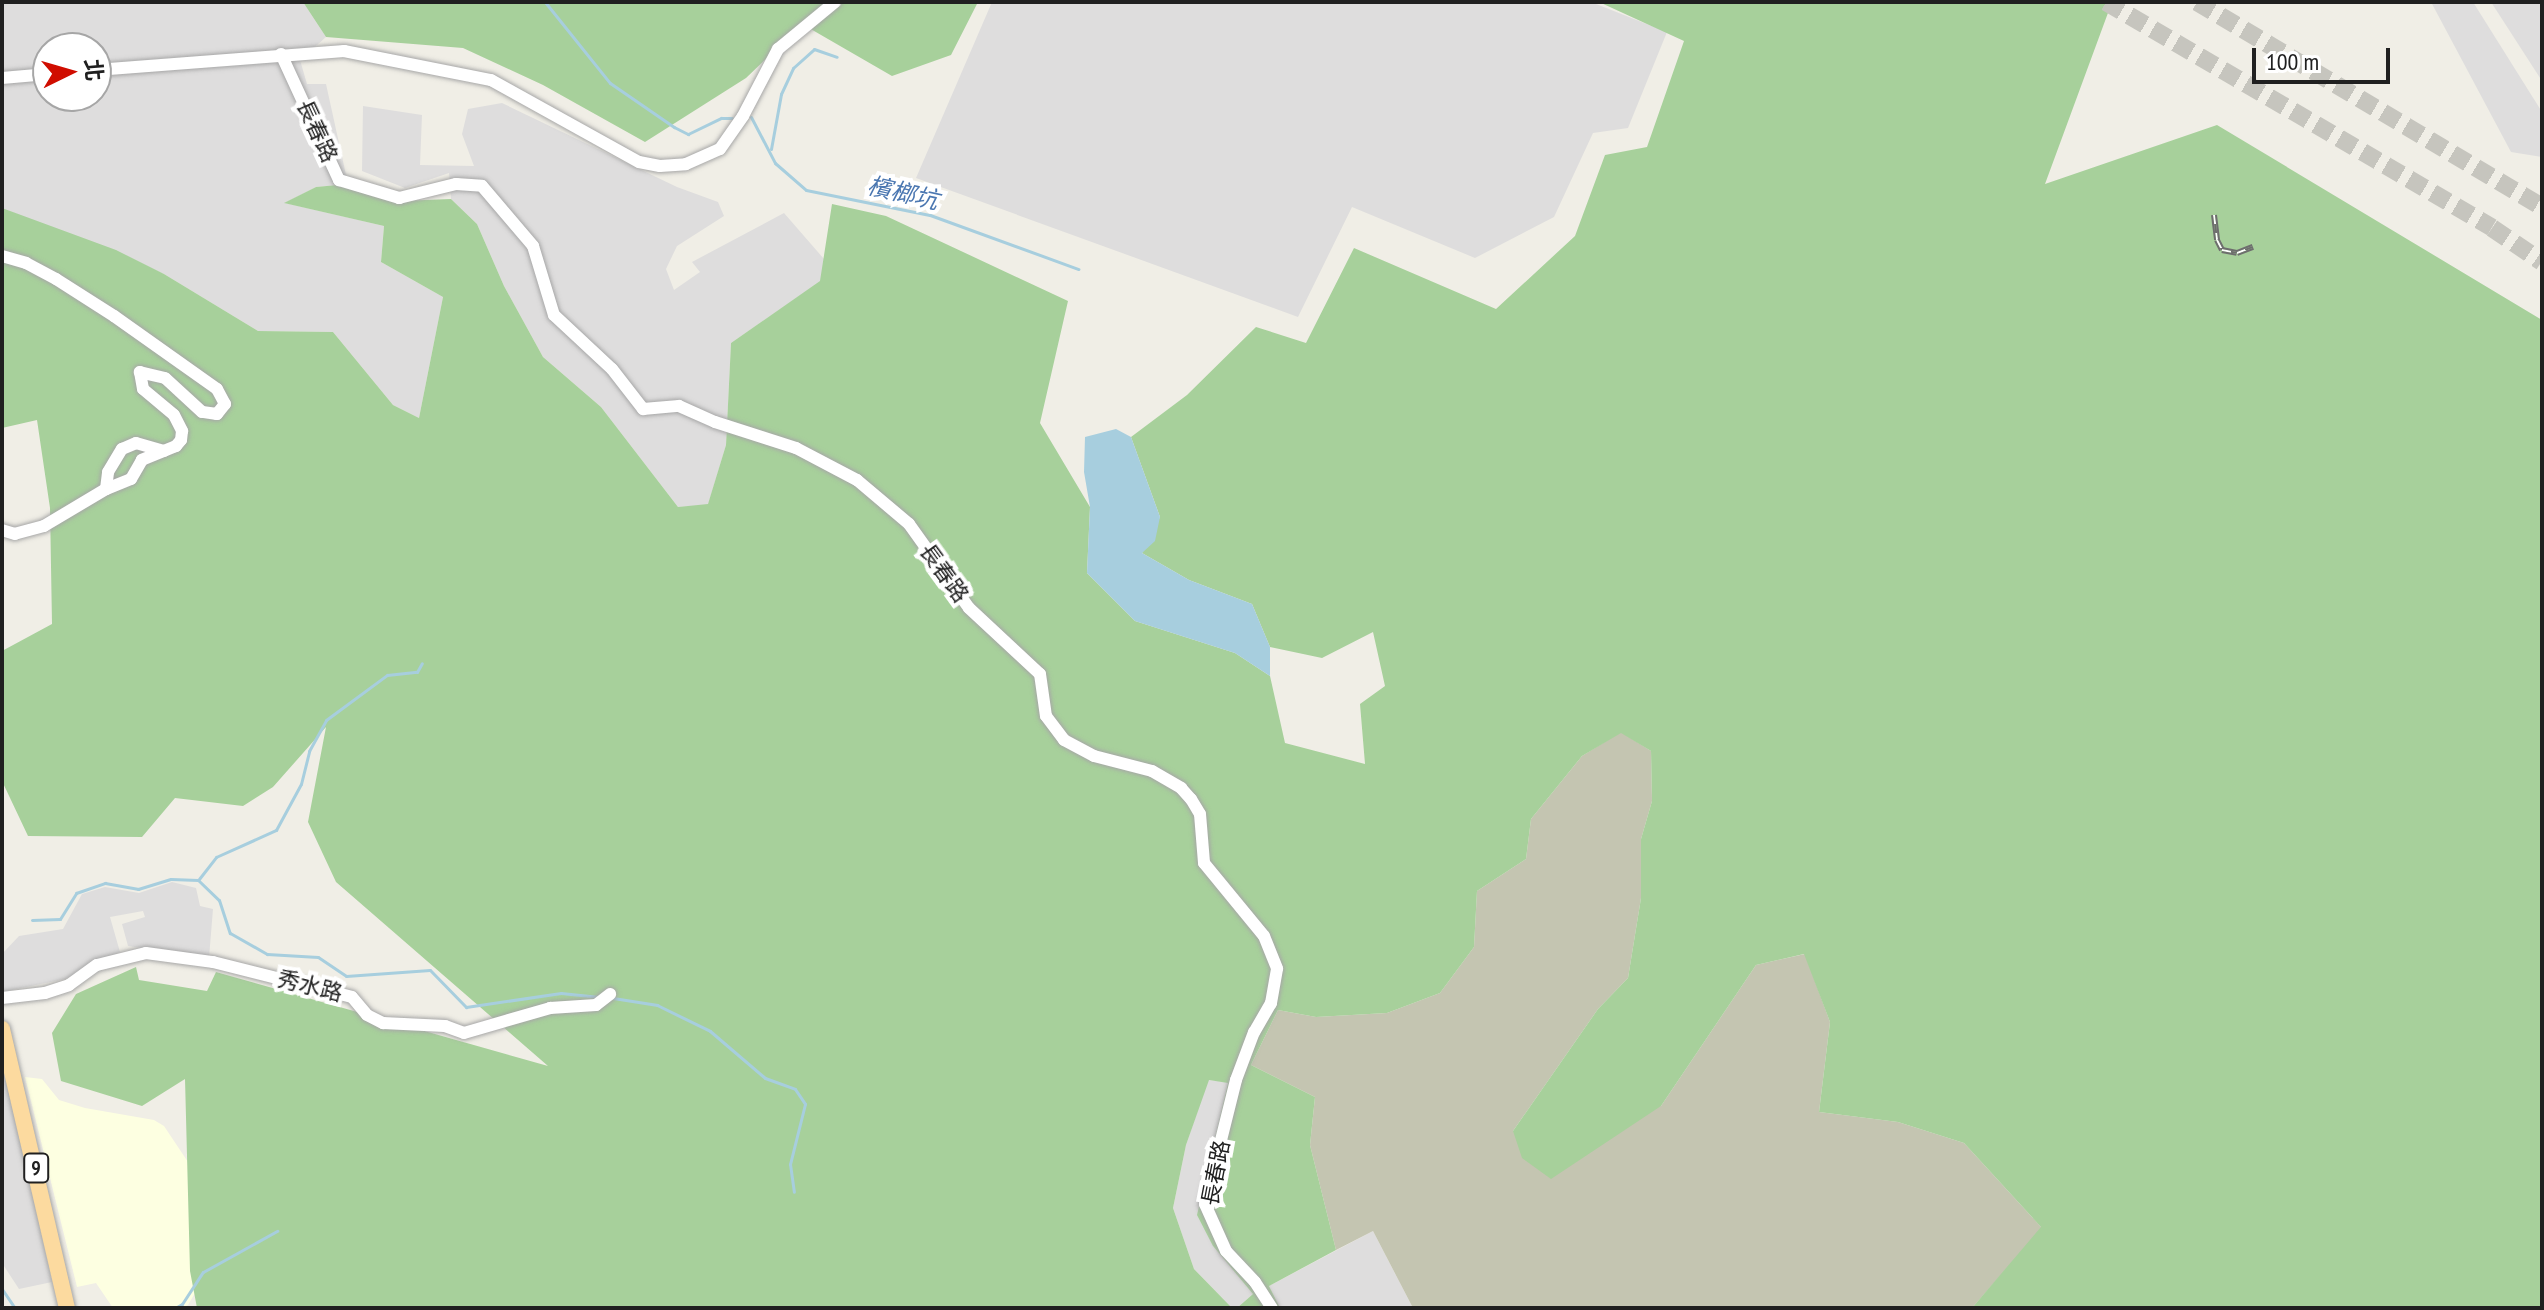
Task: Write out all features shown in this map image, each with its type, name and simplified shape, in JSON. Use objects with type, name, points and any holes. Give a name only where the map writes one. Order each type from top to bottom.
[{"type":"main road","name":"9","points":[[2,1029],[67,1308]]},
{"type":"street","points":[[112,69],[344,51],[491,80],[639,162],[660,166],[686,164],[720,149],[743,116],[762,73],[778,49],[835,2]]},
{"type":"street","name":"長春路","points":[[281,54],[339,180],[399,198],[456,184],[482,186],[533,246],[554,315],[612,369],[643,409],[679,406],[715,422],[796,448],[857,480],[909,524],[969,608],[1040,674],[1046,716],[1064,740],[1094,756],[1152,771],[1181,788],[1191,799],[1200,814],[1204,863],[1264,936],[1277,969],[1271,1003],[1254,1032],[1236,1080],[1205,1204],[1226,1251],[1255,1282],[1272,1308]]},
{"type":"street","points":[[2,78],[32,75]]},
{"type":"street","points":[[2,256],[26,263],[84,297],[224,397],[223,410],[217,414],[202,412],[165,378],[140,372],[143,389],[174,415],[182,431],[181,440],[142,460],[131,479],[106,489],[44,526],[15,534],[2,530]]},
{"type":"street","points":[[106,489],[108,472],[122,449],[136,443],[164,451]]},
{"type":"street","name":"秀水路","points":[[2,998],[45,993],[69,985],[97,965],[146,953],[213,962],[352,997],[367,1015],[383,1023],[445,1026],[464,1033],[550,1008],[596,1005],[610,994]]},
{"type":"shaded area","points":[[2,2],[303,2],[326,37],[300,60],[307,84],[326,84],[348,184],[316,187],[285,203],[384,226],[381,262],[443,297],[419,418],[393,405],[333,332],[258,331],[164,274],[2,208]]},
{"type":"shaded area","points":[[992,2],[1591,2],[1667,32],[1628,128],[1593,133],[1554,217],[1475,258],[1352,207],[1298,317],[916,178]]},
{"type":"shaded area","points":[[2431,2],[2473,2],[2542,112],[2542,157],[2511,152]]},
{"type":"shaded area","points":[[2491,2],[2542,2],[2542,81]]},
{"type":"shaded area","points":[[502,103],[677,187],[718,202],[724,216],[677,246],[666,269],[674,290],[700,272],[692,262],[784,213],[824,259],[821,281],[731,343],[726,445],[708,505],[678,507],[601,407],[543,357],[504,286],[477,224],[451,199],[449,173],[405,188],[362,171],[363,106],[422,115],[420,165],[474,166],[462,134],[468,109]]},
{"type":"shaded area","points":[[1621,732],[1651,751],[1652,801],[1641,839],[1641,898],[1628,978],[1598,1009],[1513,1131],[1661,1106],[1756,965],[1805,954],[1830,1022],[1819,1112],[1898,1122],[1964,1143],[2042,1228],[1972,1308],[1413,1308],[1373,1231],[1336,1250],[1310,1145],[1315,1097],[1251,1065],[1278,1010],[1316,1017],[1387,1013],[1440,993],[1474,947],[1477,891],[1526,859],[1531,819],[1582,756]]},
{"type":"shaded area","points":[[172,882],[196,888],[200,906],[213,909],[209,958],[128,946],[122,924],[145,917],[143,911],[110,917],[120,952],[65,979],[2,992],[2,954],[19,936],[63,929],[82,894],[105,887],[139,893]]},
{"type":"shaded area","points":[[2,1058],[52,1282],[19,1289],[2,1263]]},
{"type":"shaded area","points":[[25,1077],[42,1079],[59,1100],[85,1108],[154,1120],[164,1126],[194,1171],[206,1274],[188,1305],[182,1308],[113,1308],[96,1283],[77,1287]]},
{"type":"shaded area","points":[[1208,1080],[1228,1082],[1213,1150],[1213,1246],[1253,1294],[1237,1308],[1232,1308],[1194,1269],[1173,1208],[1186,1145]]},
{"type":"shaded area","points":[[1373,1231],[1413,1308],[1280,1308],[1269,1286]]},
{"type":"green space","points":[[303,2],[978,2],[951,55],[892,76],[802,24],[746,78],[645,142],[543,85],[463,48],[326,37]]},
{"type":"green space","points":[[1599,2],[2112,2],[2045,184],[2217,125],[2542,320],[2542,1308],[1972,1308],[2041,1227],[1964,1143],[1898,1122],[1819,1112],[1830,1022],[1804,954],[1756,965],[1661,1106],[1551,1179],[1522,1158],[1513,1131],[1598,1009],[1628,978],[1641,898],[1641,839],[1652,801],[1651,751],[1621,733],[1582,756],[1531,819],[1526,859],[1477,891],[1474,947],[1440,993],[1387,1013],[1316,1017],[1278,1010],[1251,1065],[1315,1097],[1310,1145],[1336,1250],[1269,1286],[1280,1308],[1237,1308],[1253,1294],[1213,1246],[1197,1215],[1228,1083],[1209,1080],[1186,1145],[1173,1208],[1194,1269],[1232,1308],[197,1308],[190,1271],[185,1079],[142,1106],[61,1081],[52,1033],[76,994],[136,967],[139,980],[207,991],[216,972],[548,1066],[336,882],[308,822],[326,727],[273,787],[243,806],[175,798],[142,837],[28,836],[2,781],[2,651],[52,624],[50,508],[37,420],[2,428],[2,208],[116,250],[164,274],[258,331],[333,332],[393,405],[419,418],[443,297],[381,262],[384,226],[284,203],[316,187],[348,184],[398,201],[451,199],[477,224],[504,286],[543,357],[601,407],[678,507],[708,504],[726,445],[731,343],[820,281],[832,204],[886,216],[1068,301],[1040,423],[1090,507],[1087,573],[1135,621],[1235,653],[1270,676],[1285,743],[1365,764],[1360,704],[1385,686],[1373,632],[1322,658],[1270,647],[1252,604],[1189,580],[1142,553],[1160,517],[1131,437],[1187,395],[1256,327],[1306,343],[1354,248],[1496,309],[1575,236],[1605,155],[1647,147],[1684,41]]},
{"type":"water","points":[[1116,429],[1131,437],[1160,517],[1155,541],[1142,553],[1189,580],[1252,604],[1270,647],[1270,676],[1235,653],[1135,621],[1087,573],[1090,507],[1084,472],[1085,437]]},
{"type":"waterway","name":"檳榔坑","points":[[545,2],[610,83],[674,127],[688,134],[721,118],[732,118]]},
{"type":"waterway","points":[[771,149],[781,94],[793,68],[814,49],[837,57]]},
{"type":"waterway","name":"檳榔坑","points":[[751,117],[775,163],[806,190],[930,215],[1078,269]]},
{"type":"waterway","points":[[199,879],[216,857],[276,830],[301,784],[309,751],[326,720],[387,675],[417,672],[422,663]]},
{"type":"waterway","points":[[32,920],[60,919],[76,893],[105,883],[138,889],[171,879],[198,880],[219,900],[230,933],[267,954],[318,957],[346,976],[430,970],[466,1007],[561,993],[597,997]]},
{"type":"waterway","points":[[613,998],[657,1005],[710,1031],[765,1078],[795,1089],[805,1104],[790,1164],[794,1192]]},
{"type":"waterway","points":[[175,1308],[182,1304],[203,1272],[277,1231]]},
{"type":"waterway","points":[[2,1289],[15,1308]]},
{"type":"tunnel","points":[[2106,2],[2492,228],[2542,262]]},
{"type":"tunnel","points":[[2197,2],[2542,207]]},
{"type":"railway","points":[[2214,215],[2217,240],[2222,250],[2237,253],[2253,247]]}]
